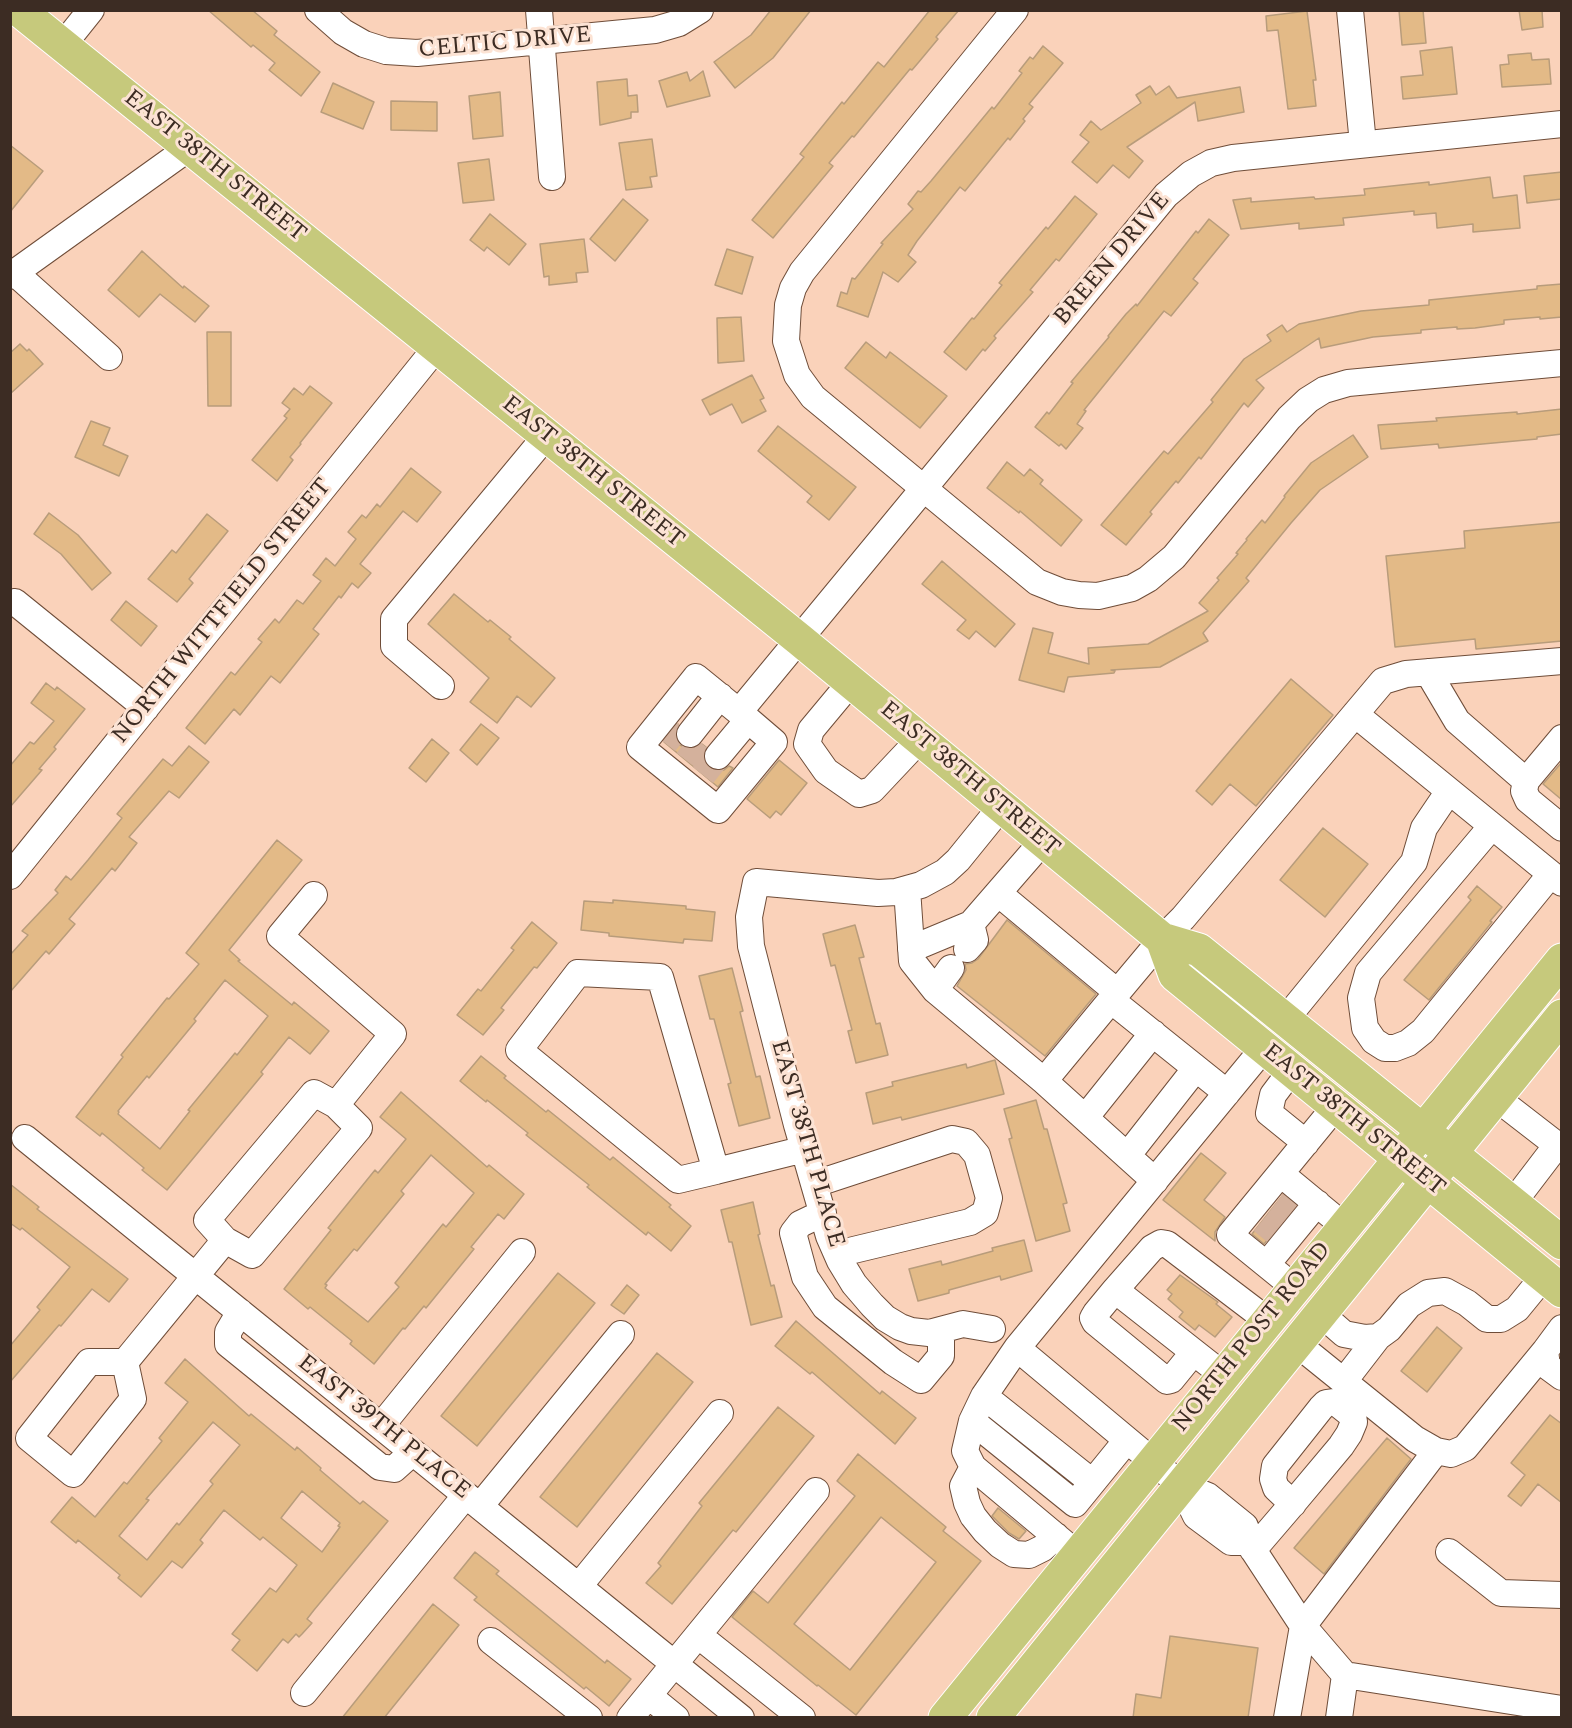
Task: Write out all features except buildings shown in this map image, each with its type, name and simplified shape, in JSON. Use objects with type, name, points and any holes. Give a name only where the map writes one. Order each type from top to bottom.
[{"type":"main road","name":"EAST 38TH STREET","points":[[20,10],[800,640],[1162,939],[1199,950],[1562,1243]]},
{"type":"main road","name":"EAST 38TH STREET","points":[[1162,939],[1175,975],[1553,1283]]},
{"type":"main road","name":"NORTH POST ROAD","points":[[945,1718],[1066,1545],[1112,1511],[1562,960]]},
{"type":"main road","name":"NORTH POST ROAD","points":[[993,1718],[1561,1017]]},
{"type":"street","points":[[63,45],[91,10]]},
{"type":"street","name":"CELTIC DRIVE","points":[[318,10],[343,32],[357,40],[379,49],[417,53],[655,30],[679,23],[700,10]]},
{"type":"street","points":[[539,10],[552,177]]},
{"type":"street","points":[[1015,10],[807,265],[794,288],[788,305],[786,332],[787,350],[802,383],[820,403],[1037,582],[1062,592],[1079,595],[1107,594],[1132,588],[1163,568],[1289,418],[1308,400],[1324,390],[1348,383],[1562,363]]},
{"type":"street","points":[[1350,10],[1363,144]]},
{"type":"street","name":"BREEN DRIVE","points":[[735,709],[800,640],[1166,195],[1178,184],[1204,167],[1226,159],[1562,124]]},
{"type":"street","points":[[110,357],[13,274],[190,147]]},
{"type":"street","name":"NORTH WITTFIELD STREET","points":[[10,876],[436,348]]},
{"type":"street","points":[[441,686],[394,646],[394,619],[546,436]]},
{"type":"street","points":[[15,602],[146,708]]},
{"type":"street","points":[[1044,1081],[1383,681],[1406,674],[1562,661]]},
{"type":"street","points":[[1428,672],[1457,721],[1526,781]]},
{"type":"street","points":[[696,677],[735,709],[774,742],[718,810],[690,762],[640,747],[696,677]]},
{"type":"street","points":[[851,682],[811,730],[807,744],[825,771],[859,794],[872,790],[920,739]]},
{"type":"street","points":[[690,762],[735,709]]},
{"type":"street","points":[[690,762],[735,709]]},
{"type":"street","points":[[1355,714],[1556,878],[1423,1031],[1408,1043],[1395,1048],[1385,1047],[1374,1041],[1365,1028],[1361,998],[1368,974],[1492,826]]},
{"type":"street","points":[[1562,738],[1526,781],[1524,790],[1528,800],[1562,828]]},
{"type":"street","points":[[1286,1020],[1414,862],[1424,828],[1449,791]]},
{"type":"street","points":[[1001,807],[952,866],[930,881],[907,890],[912,961],[935,990],[1044,1081],[1155,1181]]},
{"type":"street","points":[[911,949],[971,924],[1042,841]]},
{"type":"street","name":"EAST 38TH PLACE","points":[[907,890],[868,893],[756,882],[750,910],[751,946],[829,1236],[854,1284],[885,1318],[911,1331],[929,1333],[963,1324],[992,1329]]},
{"type":"street","points":[[998,892],[1153,1034],[1227,1093]]},
{"type":"street","points":[[314,895],[280,936],[393,1034],[336,1104]]},
{"type":"street","points":[[935,990],[975,940],[971,924]]},
{"type":"street","points":[[716,1171],[660,977],[578,973],[519,1050],[678,1180],[716,1171],[805,1149]]},
{"type":"street","points":[[1085,1118],[1153,1034]]},
{"type":"street","points":[[1066,1545],[973,1467],[965,1451],[972,1421],[984,1396],[1017,1348],[1263,1049]]},
{"type":"street","points":[[1127,1156],[1196,1068]]},
{"type":"street","points":[[1291,1071],[1273,1095],[1269,1113],[1306,1143]]},
{"type":"street","points":[[314,1093],[336,1104],[359,1128],[341,1151],[252,1255],[225,1240],[207,1220],[314,1093]]},
{"type":"street","points":[[1495,1097],[1559,1146],[1512,1204]]},
{"type":"street","points":[[1267,1264],[1276,1218],[1281,1174],[1335,1107]]},
{"type":"street","name":"EAST 39TH PLACE","points":[[25,1138],[741,1718]]},
{"type":"street","points":[[815,1184],[952,1139],[966,1142],[977,1155],[989,1198],[985,1213],[970,1222],[837,1254]]},
{"type":"street","points":[[1281,1174],[1344,1226]]},
{"type":"street","points":[[1294,1287],[1230,1235],[1317,1203]]},
{"type":"street","points":[[823,1213],[800,1224],[793,1233],[805,1277],[825,1306],[893,1362],[921,1380],[941,1356],[942,1330]]},
{"type":"street","points":[[125,1362],[225,1240]]},
{"type":"street","points":[[1193,1353],[1167,1381],[1093,1318],[1152,1248],[1161,1243],[1167,1244],[1267,1320]]},
{"type":"street","points":[[381,1426],[522,1252]]},
{"type":"street","points":[[1344,1381],[1378,1337],[1389,1329],[1409,1305],[1428,1293],[1445,1291],[1467,1303],[1487,1319],[1502,1319],[1553,1283]]},
{"type":"street","points":[[1115,1290],[1222,1375]]},
{"type":"street","points":[[240,1312],[228,1332],[228,1344],[380,1467],[394,1469],[413,1452]]},
{"type":"street","points":[[1320,1313],[1344,1334],[1365,1338],[1378,1337]]},
{"type":"street","points":[[1296,1343],[1414,1439],[1436,1451],[1451,1454],[1465,1448],[1562,1328]]},
{"type":"street","points":[[304,1693],[621,1334]]},
{"type":"street","points":[[1017,1348],[1181,1485],[1196,1516],[1231,1542],[1250,1546],[1303,1626],[1345,1675],[1562,1709]]},
{"type":"street","points":[[1545,1351],[1548,1366],[1562,1377]]},
{"type":"street","points":[[89,1362],[125,1362],[133,1399],[74,1474],[29,1438],[89,1362]]},
{"type":"street","points":[[984,1396],[1084,1492]]},
{"type":"street","points":[[579,1586],[720,1413]]},
{"type":"street","points":[[972,1421],[1112,1511]]},
{"type":"street","points":[[1084,1492],[1127,1440]]},
{"type":"street","points":[[1287,1718],[1303,1626],[1436,1451]]},
{"type":"street","points":[[973,1467],[963,1486],[967,1503],[973,1516],[1000,1545],[1014,1554],[1029,1555],[1043,1548],[1066,1545]]},
{"type":"street","points":[[630,1718],[816,1491]]},
{"type":"street","points":[[1250,1546],[1293,1504]]},
{"type":"street","points":[[1449,1552],[1501,1593],[1562,1595]]},
{"type":"street","points":[[698,1635],[801,1718]]},
{"type":"street","points":[[491,1641],[589,1718]]},
{"type":"street","points":[[1339,1718],[1345,1675]]},
{"type":"street","points":[[649,1695],[676,1718]]},
{"type":"tunnel","points":[[665,743],[679,725]]},
{"type":"tunnel","points":[[687,761],[701,743]]},
{"type":"tunnel","points":[[703,775],[718,756]]},
{"type":"tunnel","points":[[1276,1203],[1293,1216]]},
{"type":"tunnel","points":[[1262,1221],[1278,1234]]}]
